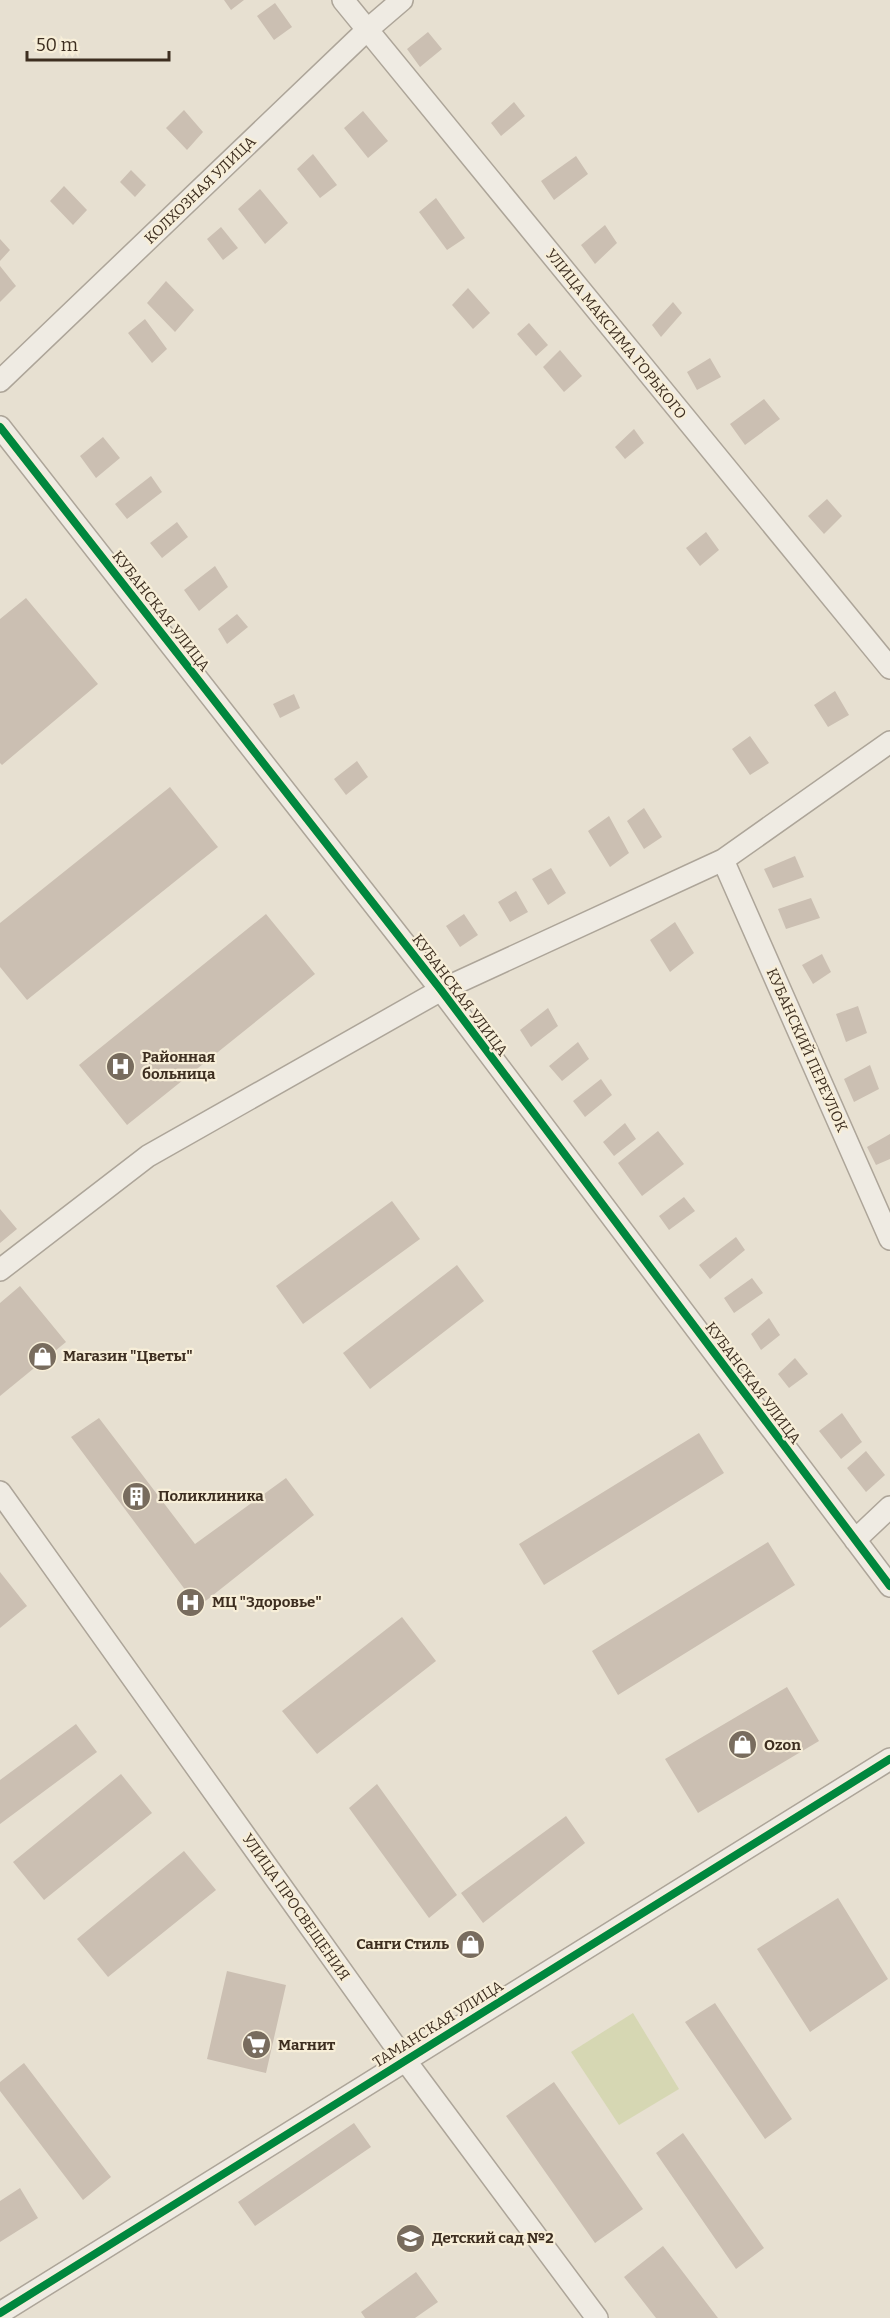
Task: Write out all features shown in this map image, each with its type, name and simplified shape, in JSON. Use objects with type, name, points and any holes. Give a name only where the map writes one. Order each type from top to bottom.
[{"type":"street","name":"УЛИЦА МАКСИМА ГОРЬКОГО","points":[[343,0],[890,668]]},
{"type":"street","name":"КОЛХОЗНАЯ УЛИЦА","points":[[0,381],[367,30],[402,0]]},
{"type":"street","name":"КУБАНСКАЯ УЛИЦА","points":[[0,427],[441,990],[890,1586]]},
{"type":"street","points":[[0,1270],[148,1156],[441,990],[723,860],[890,742]]},
{"type":"street","name":"КУБАНСКИЙ ПЕРЕУЛОК","points":[[723,860],[890,1239]]},
{"type":"street","name":"УЛИЦА ПРОСВЕЩЕНИЯ","points":[[0,1492],[405,2060],[597,2318]]},
{"type":"street","points":[[855,1540],[890,1507]]},
{"type":"street","name":"ТАМАНСКАЯ УЛИЦА","points":[[0,2313],[890,1759]]},
{"type":"green space","points":[[633,2013],[679,2089],[619,2125],[571,2052]]},
{"type":"building","points":[[224,0],[244,0],[231,10]]},
{"type":"building","points":[[275,3],[292,27],[274,40],[257,16]]},
{"type":"building","points":[[428,32],[442,49],[420,67],[407,49]]},
{"type":"building","points":[[514,102],[525,116],[501,136],[491,123]]},
{"type":"building","points":[[184,110],[203,132],[187,150],[166,128]]},
{"type":"building","points":[[363,111],[388,141],[368,158],[344,128]]},
{"type":"building","points":[[313,154],[337,185],[320,198],[297,169]]},
{"type":"building","points":[[576,156],[588,174],[554,200],[541,181]]},
{"type":"building","points":[[131,170],[146,185],[135,197],[120,182]]},
{"type":"building","points":[[64,186],[87,210],[73,225],[50,201]]},
{"type":"building","points":[[260,189],[288,223],[265,244],[238,209]]},
{"type":"building","points":[[436,198],[465,238],[447,250],[419,212]]},
{"type":"building","points":[[605,225],[617,243],[595,264],[581,245]]},
{"type":"building","points":[[221,227],[238,248],[223,260],[207,239]]},
{"type":"building","points":[[0,239],[10,250],[0,261]]},
{"type":"building","points":[[0,266],[16,286],[0,302]]},
{"type":"building","points":[[166,281],[194,310],[175,332],[147,303]]},
{"type":"building","points":[[468,288],[490,313],[473,329],[452,305]]},
{"type":"building","points":[[673,302],[682,313],[661,337],[652,325]]},
{"type":"building","points":[[145,319],[167,349],[152,363],[128,333]]},
{"type":"building","points":[[529,323],[548,345],[536,356],[517,334]]},
{"type":"building","points":[[560,350],[582,376],[564,392],[543,367]]},
{"type":"building","points":[[710,358],[721,377],[697,390],[687,372]]},
{"type":"building","points":[[764,399],[780,419],[745,445],[730,424]]},
{"type":"building","points":[[634,429],[644,443],[625,459],[615,447]]},
{"type":"building","points":[[103,437],[120,458],[96,478],[80,456]]},
{"type":"building","points":[[151,476],[162,492],[127,519],[115,504]]},
{"type":"building","points":[[827,499],[842,516],[824,534],[808,516]]},
{"type":"building","points":[[177,522],[188,537],[162,558],[150,543]]},
{"type":"building","points":[[706,532],[719,550],[700,566],[686,548]]},
{"type":"building","points":[[215,566],[228,587],[199,611],[184,590]]},
{"type":"building","points":[[26,598],[98,684],[2,765],[0,763],[0,619]]},
{"type":"building","points":[[237,614],[248,627],[227,644],[218,629]]},
{"type":"building","points":[[835,691],[849,715],[828,727],[814,705]]},
{"type":"building","points":[[294,694],[300,708],[280,718],[273,704]]},
{"type":"building","points":[[750,736],[769,763],[750,775],[732,749]]},
{"type":"building","points":[[357,761],[368,777],[346,795],[334,779]]},
{"type":"building","points":[[170,787],[218,847],[27,1000],[0,967],[0,923]]},
{"type":"building","points":[[644,808],[662,837],[644,849],[627,821]]},
{"type":"building","points":[[609,816],[629,853],[610,867],[588,831]]},
{"type":"building","points":[[795,856],[804,877],[773,888],[764,869]]},
{"type":"building","points":[[551,868],[566,893],[548,905],[532,879]]},
{"type":"building","points":[[516,891],[528,912],[510,922],[498,902]]},
{"type":"building","points":[[811,898],[820,918],[786,929],[778,909]]},
{"type":"building","points":[[266,914],[315,974],[127,1125],[79,1065]]},
{"type":"building","points":[[464,914],[478,935],[460,947],[446,926]]},
{"type":"building","points":[[675,922],[694,953],[670,972],[650,940]]},
{"type":"building","points":[[822,954],[831,972],[813,984],[802,965]]},
{"type":"building","points":[[858,1006],[867,1033],[846,1042],[836,1014]]},
{"type":"building","points":[[548,1008],[558,1026],[531,1047],[520,1030]]},
{"type":"building","points":[[578,1042],[589,1059],[562,1081],[549,1066]]},
{"type":"building","points":[[870,1065],[879,1089],[854,1102],[844,1079]]},
{"type":"building","points":[[601,1079],[612,1095],[585,1117],[573,1101]]},
{"type":"building","points":[[625,1123],[636,1139],[614,1156],[603,1142]]},
{"type":"building","points":[[658,1131],[684,1164],[642,1196],[618,1163]]},
{"type":"building","points":[[890,1134],[890,1159],[876,1165],[867,1147]]},
{"type":"building","points":[[684,1197],[695,1211],[669,1230],[659,1216]]},
{"type":"building","points":[[392,1201],[420,1239],[303,1324],[276,1286]]},
{"type":"building","points":[[0,1209],[17,1229],[0,1243]]},
{"type":"building","points":[[736,1237],[745,1250],[710,1279],[699,1265]]},
{"type":"building","points":[[457,1265],[484,1301],[370,1389],[343,1353]]},
{"type":"building","points":[[752,1278],[763,1293],[734,1313],[724,1298]]},
{"type":"building","points":[[20,1286],[66,1342],[0,1396],[0,1303]]},
{"type":"building","points":[[769,1318],[780,1335],[761,1350],[751,1334]]},
{"type":"building","points":[[795,1358],[808,1374],[789,1388],[778,1374]]},
{"type":"building","points":[[842,1413],[862,1442],[841,1459],[819,1431]]},
{"type":"building","name":"Поликлиника","points":[[99,1418],[195,1544],[286,1478],[314,1515],[198,1607],[71,1437]]},
{"type":"building","points":[[699,1433],[724,1473],[544,1585],[519,1544]]},
{"type":"building","points":[[866,1451],[885,1475],[866,1492],[847,1468]]},
{"type":"building","points":[[768,1542],[795,1585],[618,1695],[592,1651]]},
{"type":"building","points":[[0,1572],[27,1606],[0,1628]]},
{"type":"building","points":[[402,1617],[436,1661],[317,1754],[282,1711]]},
{"type":"building","points":[[787,1687],[819,1741],[698,1813],[665,1759]]},
{"type":"building","points":[[76,1724],[97,1752],[0,1824],[0,1780]]},
{"type":"building","points":[[121,1774],[152,1813],[44,1900],[13,1862]]},
{"type":"building","points":[[377,1784],[457,1895],[429,1918],[349,1808]]},
{"type":"building","points":[[566,1816],[585,1843],[483,1923],[461,1893]]},
{"type":"building","points":[[184,1851],[216,1890],[108,1977],[77,1939]]},
{"type":"building","points":[[838,1898],[888,1979],[810,2032],[757,1949]]},
{"type":"building","points":[[227,1971],[286,1985],[266,2073],[207,2059]]},
{"type":"building","points":[[715,2003],[792,2119],[765,2139],[685,2022]]},
{"type":"building","points":[[24,2063],[111,2177],[83,2200],[0,2091],[0,2082]]},
{"type":"building","points":[[554,2082],[643,2209],[595,2243],[506,2116]]},
{"type":"building","points":[[354,2123],[371,2147],[255,2226],[238,2202]]},
{"type":"building","points":[[683,2133],[764,2248],[736,2269],[656,2153]]},
{"type":"building","points":[[20,2188],[38,2218],[0,2242],[0,2201]]},
{"type":"building","points":[[663,2246],[718,2318],[656,2318],[624,2277]]},
{"type":"building","points":[[416,2272],[438,2302],[415,2318],[365,2318],[361,2312]]},
{"type":"cycle path","points":[[0,427],[441,990],[890,1586]]},
{"type":"cycle path","points":[[0,2313],[890,1759]]},
{"type":"place","name":"Районная больница","points":[[121,1066]]},
{"type":"place","name":"Магазин \"Цветы\"","points":[[42,1356]]},
{"type":"place","name":"Поликлиника","points":[[137,1496]]},
{"type":"place","name":"МЦ \"Здоровье\"","points":[[191,1602]]},
{"type":"place","name":"Ozon","points":[[743,1745]]},
{"type":"place","name":"Санги Стиль","points":[[470,1944]]},
{"type":"place","name":"Магнит","points":[[257,2045]]},
{"type":"place","name":"Детский сад №2","points":[[411,2238]]}]
